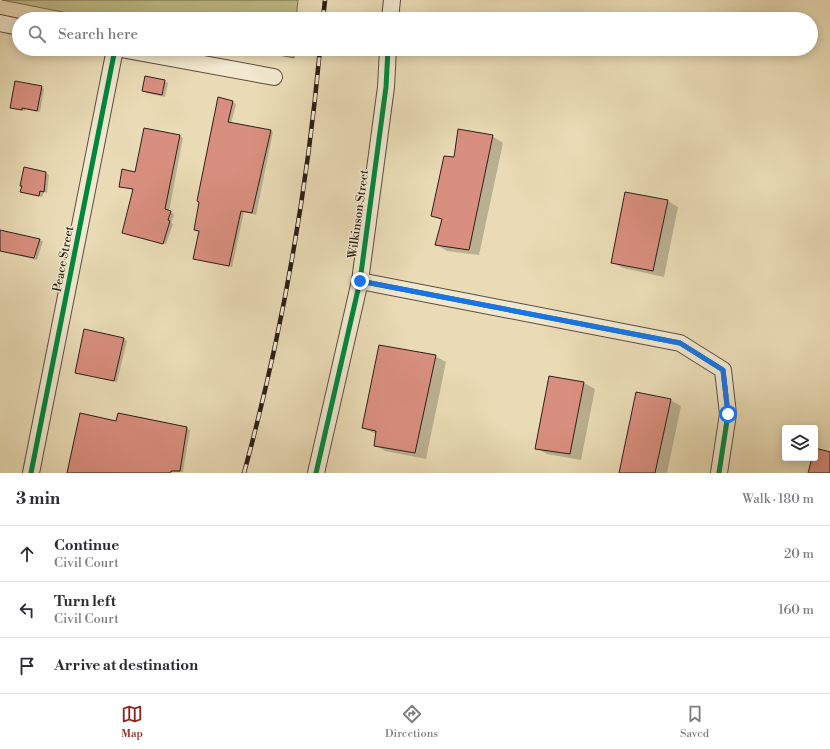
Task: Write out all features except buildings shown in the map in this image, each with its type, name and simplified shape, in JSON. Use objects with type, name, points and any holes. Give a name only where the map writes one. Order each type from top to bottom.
[{"type":"street","points":[[391,12],[392,0]]},
{"type":"street","points":[[0,23],[12,26]]},
{"type":"street","name":"Peace Street","points":[[31,473],[114,56]]},
{"type":"street","points":[[159,56],[274,77]]},
{"type":"street","name":"Wilkinson Street","points":[[316,473],[360,281],[386,87],[388,56]]},
{"type":"street","points":[[360,281],[680,343],[723,370],[728,414],[719,473]]},
{"type":"shaded area","points":[[2,0],[298,0],[297,12],[63,12]]},
{"type":"railway","points":[[324,12],[325,0]]},
{"type":"railway","points":[[244,473],[270,368],[291,262],[308,156],[319,56]]},
{"type":"cycle path","points":[[31,473],[114,56]]},
{"type":"cycle path","points":[[316,473],[360,281],[386,87],[388,56]]},
{"type":"cycle path","points":[[360,281],[680,343],[723,370],[728,414],[719,473]]},
{"type":"route","points":[[360,281],[680,343],[723,370],[728,414]]}]
